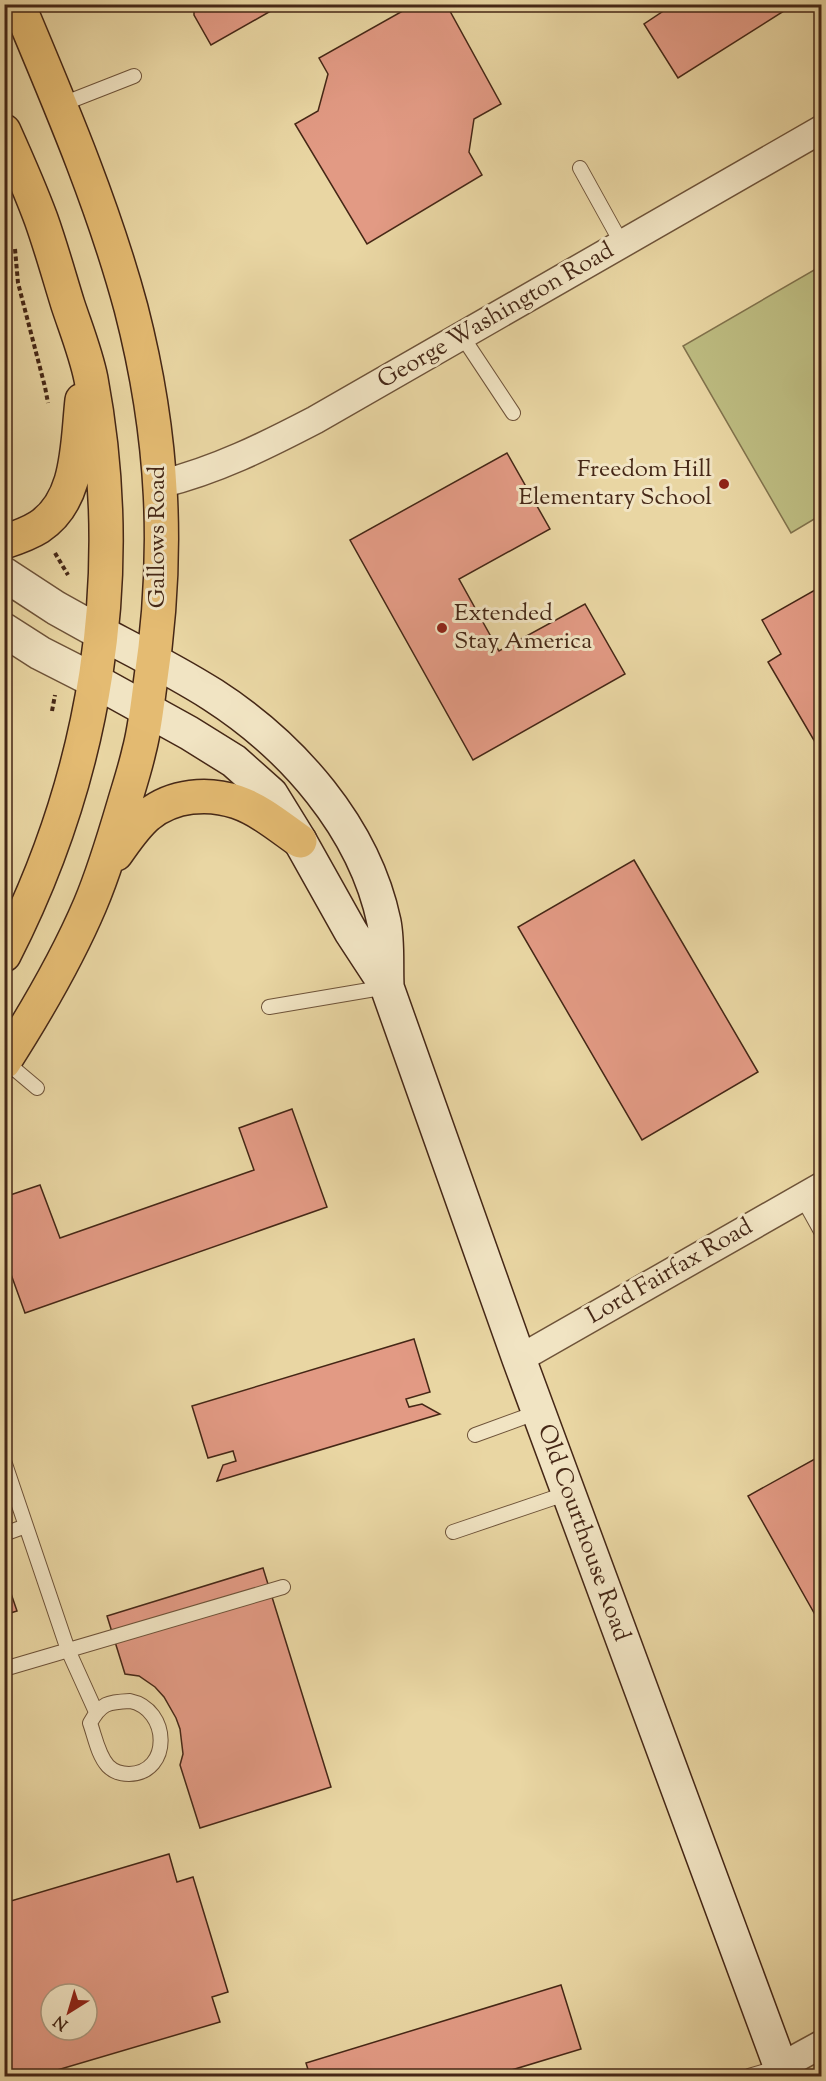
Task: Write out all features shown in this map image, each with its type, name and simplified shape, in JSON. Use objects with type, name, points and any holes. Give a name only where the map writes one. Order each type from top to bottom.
[{"type":"main road","name":"Gallows Road","points":[[5,1061],[44,996],[89,908],[103,873],[140,748],[154,661],[163,556],[161,484],[147,379],[130,307],[77,146],[18,4]]},
{"type":"main road","points":[[4,131],[41,219],[87,363],[101,447],[106,498],[107,574],[95,681],[73,782],[29,907],[4,955]]},
{"type":"main road","points":[[4,542],[40,527],[58,509],[69,492],[74,471],[87,363]]},
{"type":"main road","name":"Old Courthouse Road","points":[[4,574],[56,608],[214,696],[290,756],[348,830],[371,877],[384,923],[387,987]]},
{"type":"main road","name":"Old Courthouse Road","points":[[4,630],[40,653],[189,733],[234,761],[271,794],[351,932],[387,987],[538,1412],[782,2072]]},
{"type":"main road","points":[[103,873],[131,832],[149,814],[170,802],[190,797],[213,796],[238,802],[261,814],[300,841]]},
{"type":"street","name":"George Washington Road","points":[[161,484],[185,478],[245,456],[315,420],[822,129]]},
{"type":"street","name":"Lord Fairfax Road","points":[[519,1359],[812,1191]]},
{"type":"street","points":[[782,2072],[822,2044]]},
{"type":"lane","points":[[60,105],[134,76]]},
{"type":"lane","points":[[580,168],[622,244]]},
{"type":"lane","points":[[462,336],[513,413]]},
{"type":"lane","points":[[269,1007],[387,987]]},
{"type":"lane","points":[[5,1061],[37,1088]]},
{"type":"lane","points":[[812,1191],[822,1233]]},
{"type":"lane","points":[[475,1435],[538,1412]]},
{"type":"lane","points":[[4,1461],[68,1650],[96,1712]]},
{"type":"lane","points":[[453,1532],[568,1493]]},
{"type":"lane","points":[[4,1534],[26,1526]]},
{"type":"lane","points":[[4,1669],[283,1587]]},
{"type":"lane","points":[[130,1701],[140,1703],[148,1710],[157,1720],[161,1741],[153,1762],[144,1770],[131,1774],[119,1773],[108,1765],[101,1755],[90,1724],[96,1712],[105,1704],[130,1701]]},
{"type":"lane","points":[[749,2076],[782,2072]]},
{"type":"path","points":[[13,238],[18,283],[48,407]]},
{"type":"path","points":[[52,549],[70,580]]},
{"type":"shaded area","points":[[821,266],[821,515],[791,533],[683,346]]},
{"type":"building","points":[[168,4],[283,4],[211,45],[194,15],[194,8],[182,5],[171,11]]},
{"type":"building","points":[[415,4],[446,4],[501,104],[474,119],[469,152],[482,175],[367,244],[295,124],[318,111],[328,74],[319,58]]},
{"type":"building","points":[[674,4],[795,4],[678,78],[644,24]]},
{"type":"building","name":"Extended Stay America","points":[[507,453],[550,529],[459,579],[499,651],[585,604],[625,674],[473,760],[350,540]]},
{"type":"building","points":[[822,586],[822,754],[768,662],[781,654],[762,620]]},
{"type":"building","points":[[634,860],[758,1072],[642,1140],[518,927]]},
{"type":"building","points":[[292,1109],[327,1207],[25,1313],[4,1255],[4,1197],[40,1185],[60,1238],[254,1170],[239,1128]]},
{"type":"building","points":[[414,1339],[430,1392],[406,1399],[409,1407],[422,1404],[440,1414],[217,1481],[223,1465],[236,1461],[233,1451],[208,1458],[192,1406]]},
{"type":"building","points":[[822,1455],[822,1627],[748,1496]]},
{"type":"building","points":[[263,1568],[331,1787],[200,1828],[180,1765],[183,1754],[180,1729],[176,1718],[164,1697],[155,1687],[139,1676],[125,1674],[107,1616]]},
{"type":"building","points":[[4,1573],[17,1611],[4,1615]]},
{"type":"building","points":[[169,1854],[177,1882],[193,1877],[228,1992],[212,1997],[220,2022],[37,2076],[4,2076],[4,1903]]},
{"type":"building","points":[[561,1985],[581,2049],[492,2076],[310,2076],[306,2063]]},
{"type":"place","name":"Freedom Hill Elementary School","points":[[724,484]]},
{"type":"place","name":"Extended Stay America","points":[[442,628]]}]
